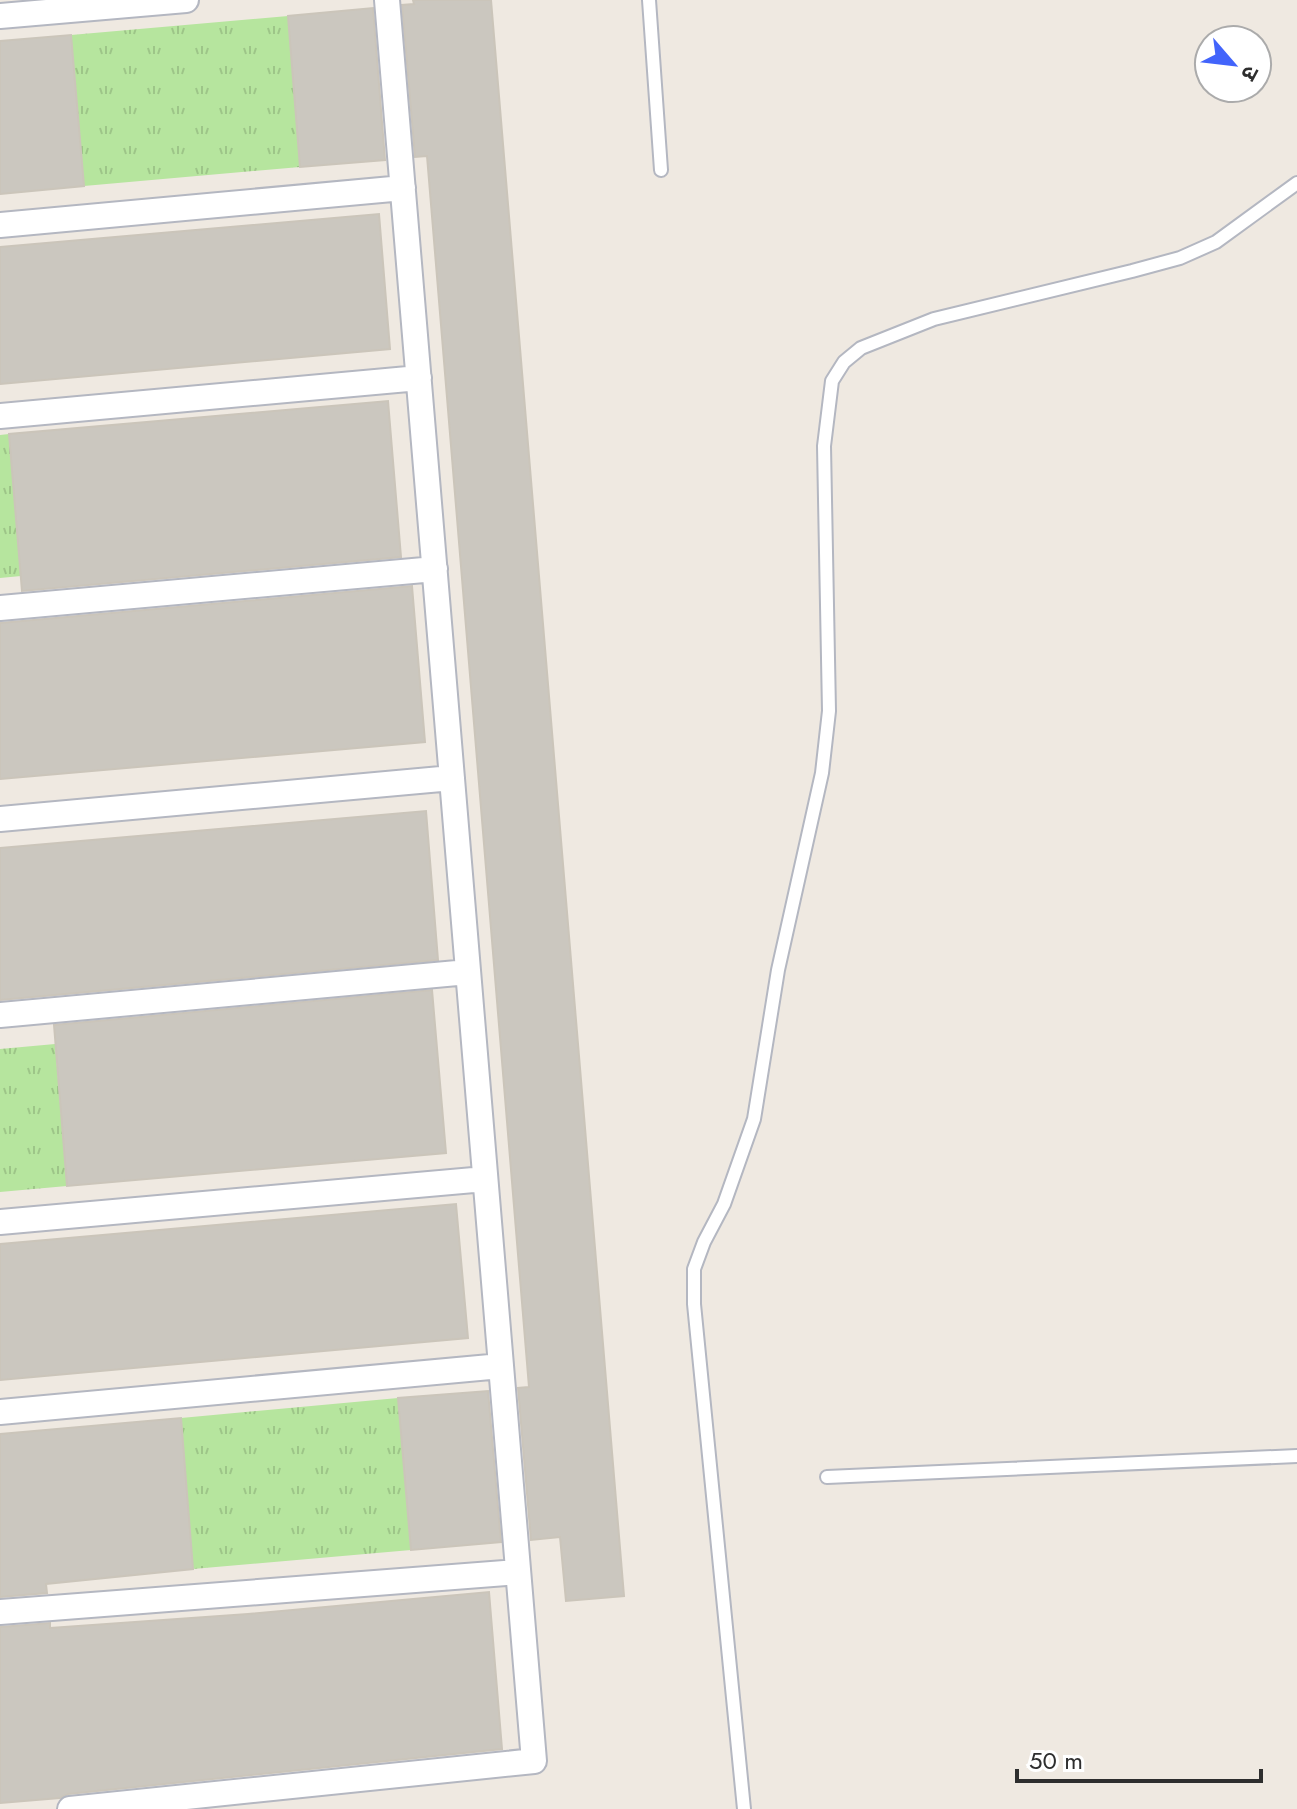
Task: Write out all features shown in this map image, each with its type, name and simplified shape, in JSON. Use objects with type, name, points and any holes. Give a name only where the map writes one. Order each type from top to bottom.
[{"type":"street","points":[[0,16],[186,0]]},
{"type":"street","points":[[70,1809],[534,1761],[387,0]]},
{"type":"street","points":[[0,225],[403,188]]},
{"type":"street","points":[[0,416],[419,378]]},
{"type":"street","points":[[0,608],[435,569]]},
{"type":"street","points":[[0,819],[452,778]]},
{"type":"street","points":[[0,1015],[468,972]]},
{"type":"street","points":[[0,1222],[485,1179]]},
{"type":"street","points":[[0,1412],[501,1366]]},
{"type":"street","points":[[0,1612],[518,1572]]},
{"type":"lane","points":[[649,0],[661,170]]},
{"type":"lane","points":[[744,1809],[694,1304],[694,1269],[724,1204],[754,1119],[778,970],[822,773],[829,711],[824,446],[832,381],[844,362],[861,348],[934,319],[1180,258],[1216,242],[1297,183]]},
{"type":"lane","points":[[827,1477],[1297,1456]]},
{"type":"green space","points":[[288,16],[300,167],[84,186],[71,35]]},
{"type":"green space","points":[[9,434],[21,576],[0,578],[0,435]]},
{"type":"green space","points":[[55,1044],[67,1186],[0,1192],[0,1049]]},
{"type":"green space","points":[[398,1398],[411,1550],[193,1569],[181,1418]]},
{"type":"building","points":[[413,0],[491,0],[624,1596],[566,1601],[560,1537],[531,1540],[518,1388],[529,1387],[427,156],[415,157],[402,5],[414,4]]},
{"type":"building","points":[[373,8],[385,160],[300,167],[288,16]]},
{"type":"building","points":[[71,35],[84,186],[0,194],[0,41]]},
{"type":"building","points":[[379,214],[390,349],[0,384],[0,247]]},
{"type":"building","points":[[388,401],[401,557],[22,591],[9,434]]},
{"type":"building","points":[[412,586],[425,742],[0,779],[0,623]]},
{"type":"building","points":[[426,811],[438,960],[0,1000],[0,848]]},
{"type":"building","points":[[432,990],[446,1153],[67,1186],[54,1025]]},
{"type":"building","points":[[456,1204],[468,1338],[0,1380],[0,1244]]},
{"type":"building","points":[[488,1391],[501,1542],[411,1550],[398,1398]]},
{"type":"building","points":[[181,1418],[193,1569],[46,1584],[47,1593],[0,1597],[0,1434]]},
{"type":"building","points":[[489,1592],[502,1749],[0,1803],[0,1627],[50,1623],[50,1628],[248,1614]]}]
